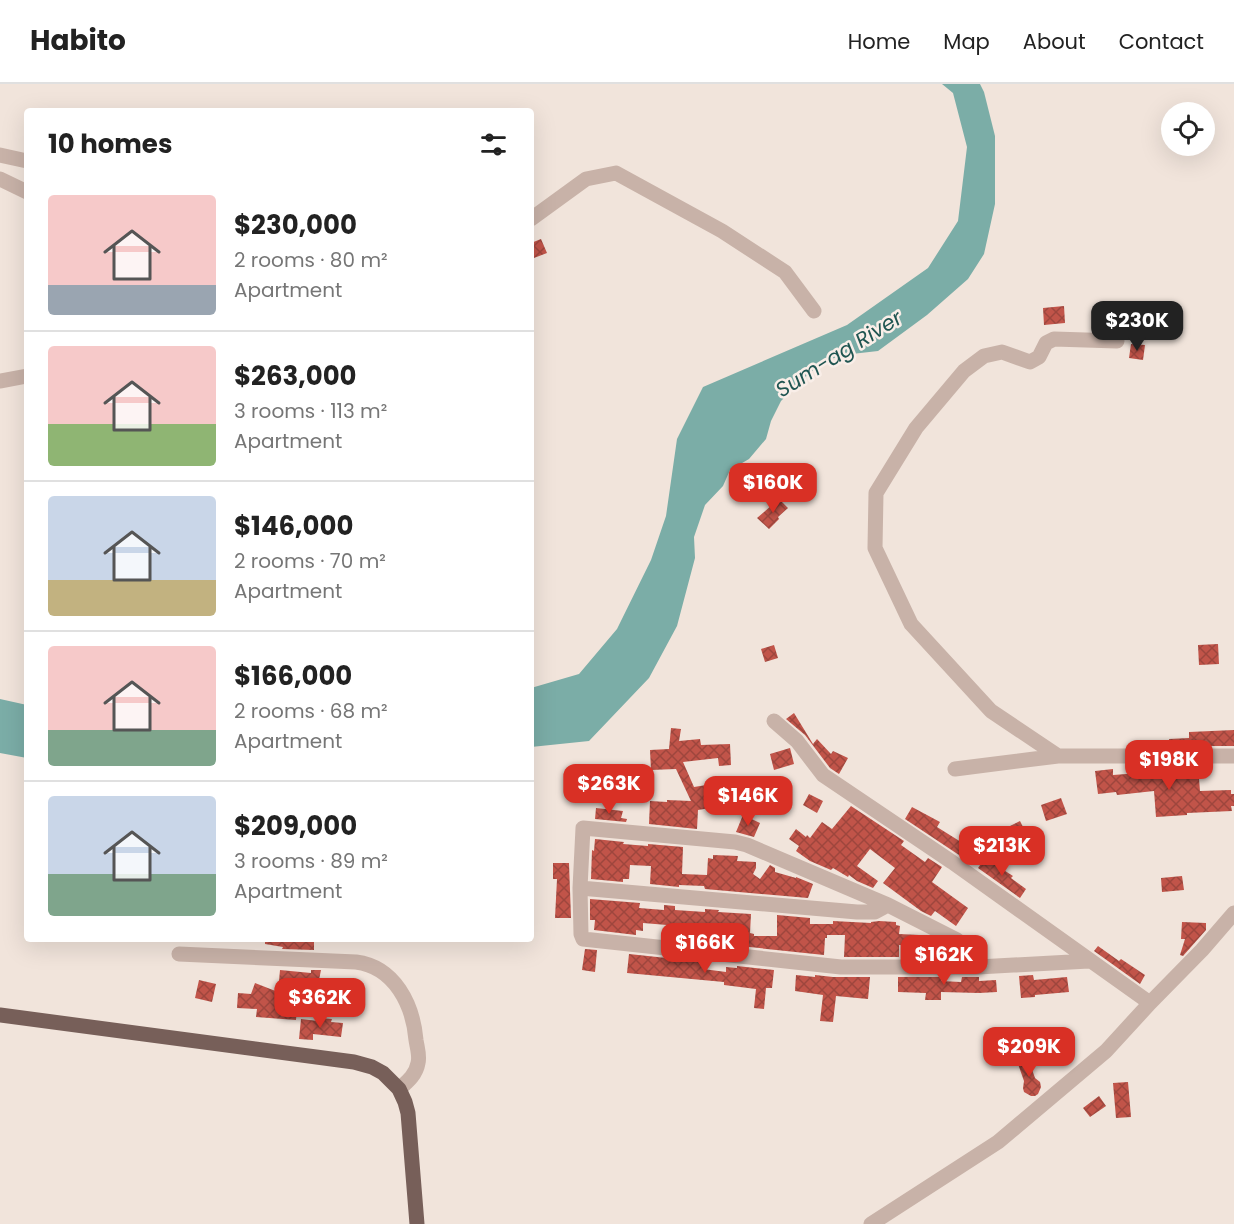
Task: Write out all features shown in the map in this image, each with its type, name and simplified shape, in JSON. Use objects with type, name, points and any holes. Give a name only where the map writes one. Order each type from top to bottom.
[{"type":"main road","points":[[0,1015],[354,1062],[372,1067],[383,1073],[399,1089],[408,1113],[417,1224]]},
{"type":"street","points":[[0,155],[24,160]]},
{"type":"street","points":[[534,217],[586,179],[616,173],[722,231],[784,272],[814,311]]},
{"type":"street","points":[[0,179],[24,191]]},
{"type":"street","points":[[1058,756],[991,711],[911,624],[875,548],[876,493],[916,428],[964,371],[984,356],[1002,352],[1030,362],[1039,357],[1046,343],[1054,339],[1117,340]]},
{"type":"street","points":[[1,381],[24,377]]},
{"type":"street","points":[[774,721],[797,741],[823,775],[952,862],[1150,1003]]},
{"type":"street","points":[[955,769],[1058,756],[1234,756]]},
{"type":"street","points":[[978,967],[968,950],[957,940],[888,905],[747,845],[583,828],[580,888],[581,934],[584,939],[841,967],[978,967],[1089,961]]},
{"type":"street","points":[[580,888],[857,912],[875,912],[888,905]]},
{"type":"street","points":[[871,1224],[998,1142],[1106,1051],[1234,913]]},
{"type":"street","points":[[179,954],[356,962],[374,966],[396,984],[404,996],[416,1031],[419,1062],[411,1078],[399,1089]]},
{"type":"water","name":"Sum-ag River","points":[[942,84],[980,84],[995,136],[995,204],[984,254],[968,279],[927,315],[878,351],[843,355],[822,362],[781,401],[771,421],[766,439],[749,459],[730,470],[723,486],[705,505],[694,537],[695,558],[677,626],[649,678],[589,741],[534,747],[534,687],[579,674],[617,629],[651,560],[666,516],[677,439],[703,387],[847,325],[928,268],[958,221],[967,147],[953,93]]},
{"type":"water","points":[[0,699],[24,704],[24,757],[0,753]]},
{"type":"building","points":[[541,239],[547,253],[534,258],[534,242]]},
{"type":"building","points":[[1064,306],[1065,323],[1044,325],[1043,308]]},
{"type":"building","points":[[1131,344],[1145,345],[1143,360],[1129,358]]},
{"type":"building","points":[[779,499],[788,508],[769,529],[757,518]]},
{"type":"building","points":[[1218,644],[1219,664],[1199,665],[1198,645]]},
{"type":"building","points":[[774,645],[778,658],[765,662],[761,649]]},
{"type":"building","points":[[794,713],[813,744],[817,739],[831,754],[833,751],[848,758],[839,774],[830,768],[805,735],[786,719]]},
{"type":"building","points":[[671,728],[681,729],[679,741],[700,739],[701,745],[730,744],[731,765],[719,766],[718,758],[683,762],[694,787],[719,783],[723,806],[698,810],[697,829],[649,824],[650,801],[691,801],[676,769],[651,770],[650,750],[669,749]]},
{"type":"building","points":[[1234,730],[1234,746],[1170,746],[1169,739],[1189,738],[1189,732]]},
{"type":"building","points":[[790,748],[794,764],[774,770],[770,754]]},
{"type":"building","points":[[1164,766],[1198,766],[1200,791],[1231,790],[1231,794],[1234,794],[1232,811],[1156,817],[1154,791],[1117,795],[1116,792],[1098,794],[1095,771],[1113,769],[1113,775],[1139,773],[1139,778],[1165,777]]},
{"type":"building","points":[[809,794],[823,801],[817,813],[803,805]]},
{"type":"building","points":[[1061,798],[1067,814],[1046,821],[1041,805]]},
{"type":"building","points":[[851,806],[904,841],[901,845],[925,862],[928,858],[942,867],[932,882],[968,908],[956,926],[935,911],[931,916],[921,911],[883,883],[895,868],[870,849],[857,866],[878,881],[873,888],[833,868],[831,870],[810,861],[796,851],[799,846],[789,839],[796,829],[810,838],[822,822],[832,829]]},
{"type":"building","points":[[912,807],[940,822],[937,827],[969,847],[962,857],[905,819]]},
{"type":"building","points":[[596,808],[623,811],[621,818],[627,819],[626,822],[595,819]]},
{"type":"building","points":[[743,815],[760,823],[754,837],[736,832]]},
{"type":"building","points":[[1020,821],[1029,839],[1014,847],[1004,829]]},
{"type":"building","points":[[595,839],[624,842],[623,844],[683,847],[682,874],[707,875],[708,858],[713,859],[713,855],[738,856],[737,861],[756,862],[753,874],[760,879],[770,865],[775,868],[775,872],[813,884],[808,898],[705,889],[704,886],[679,885],[679,887],[650,884],[651,866],[630,865],[629,879],[623,879],[623,882],[591,879],[592,850],[594,851]]},
{"type":"building","points":[[985,858],[1013,876],[1011,878],[1026,889],[1020,898],[978,868]]},
{"type":"building","points":[[553,863],[569,863],[571,918],[555,918],[557,879],[553,879]]},
{"type":"building","points":[[1182,876],[1184,890],[1162,892],[1161,878]]},
{"type":"building","points":[[590,899],[640,903],[639,908],[664,910],[664,905],[675,906],[675,910],[705,912],[705,909],[751,914],[750,933],[754,936],[777,936],[777,915],[810,918],[810,924],[833,924],[833,921],[896,922],[896,925],[900,926],[899,934],[919,935],[919,946],[899,945],[899,957],[844,957],[845,935],[827,935],[824,955],[702,942],[703,932],[681,930],[680,940],[666,938],[667,925],[643,923],[643,931],[636,930],[636,935],[594,930],[595,920],[590,920]]},
{"type":"building","points":[[1182,922],[1206,923],[1206,930],[1183,956],[1180,955],[1185,939],[1181,939]]},
{"type":"building","points":[[265,942],[314,942],[314,950],[282,949],[283,947],[265,944]]},
{"type":"building","points":[[1098,946],[1145,975],[1140,984],[1094,951]]},
{"type":"building","points":[[585,949],[597,950],[595,972],[582,970]]},
{"type":"building","points":[[629,954],[704,962],[703,969],[726,972],[726,967],[737,968],[737,966],[774,970],[772,988],[766,988],[764,1009],[754,1008],[756,989],[724,985],[724,982],[627,973]]},
{"type":"building","points":[[280,970],[311,973],[311,970],[321,970],[319,980],[351,982],[349,997],[317,994],[316,999],[298,996],[296,1020],[256,1017],[257,1009],[237,1008],[238,993],[251,994],[255,983],[278,992]]},
{"type":"building","points":[[796,975],[870,977],[868,999],[836,996],[833,1022],[820,1021],[823,995],[795,991]]},
{"type":"building","points":[[1033,975],[1034,980],[1067,977],[1069,992],[1021,998],[1019,976]]},
{"type":"building","points":[[898,977],[941,977],[941,981],[961,982],[962,977],[979,977],[979,981],[996,980],[997,992],[941,992],[941,1000],[925,1000],[926,993],[898,992]]},
{"type":"building","points":[[199,980],[216,984],[212,1002],[195,998]]},
{"type":"building","points":[[318,1018],[343,1023],[341,1037],[313,1034],[313,1040],[299,1039],[301,1019],[318,1021]]},
{"type":"building","points":[[1028,1058],[1041,1087],[1035,1096],[1024,1092],[1024,1081],[1017,1061]]},
{"type":"building","points":[[1128,1082],[1131,1117],[1116,1118],[1113,1083]]},
{"type":"building","points":[[1099,1096],[1106,1106],[1090,1117],[1083,1108]]}]
